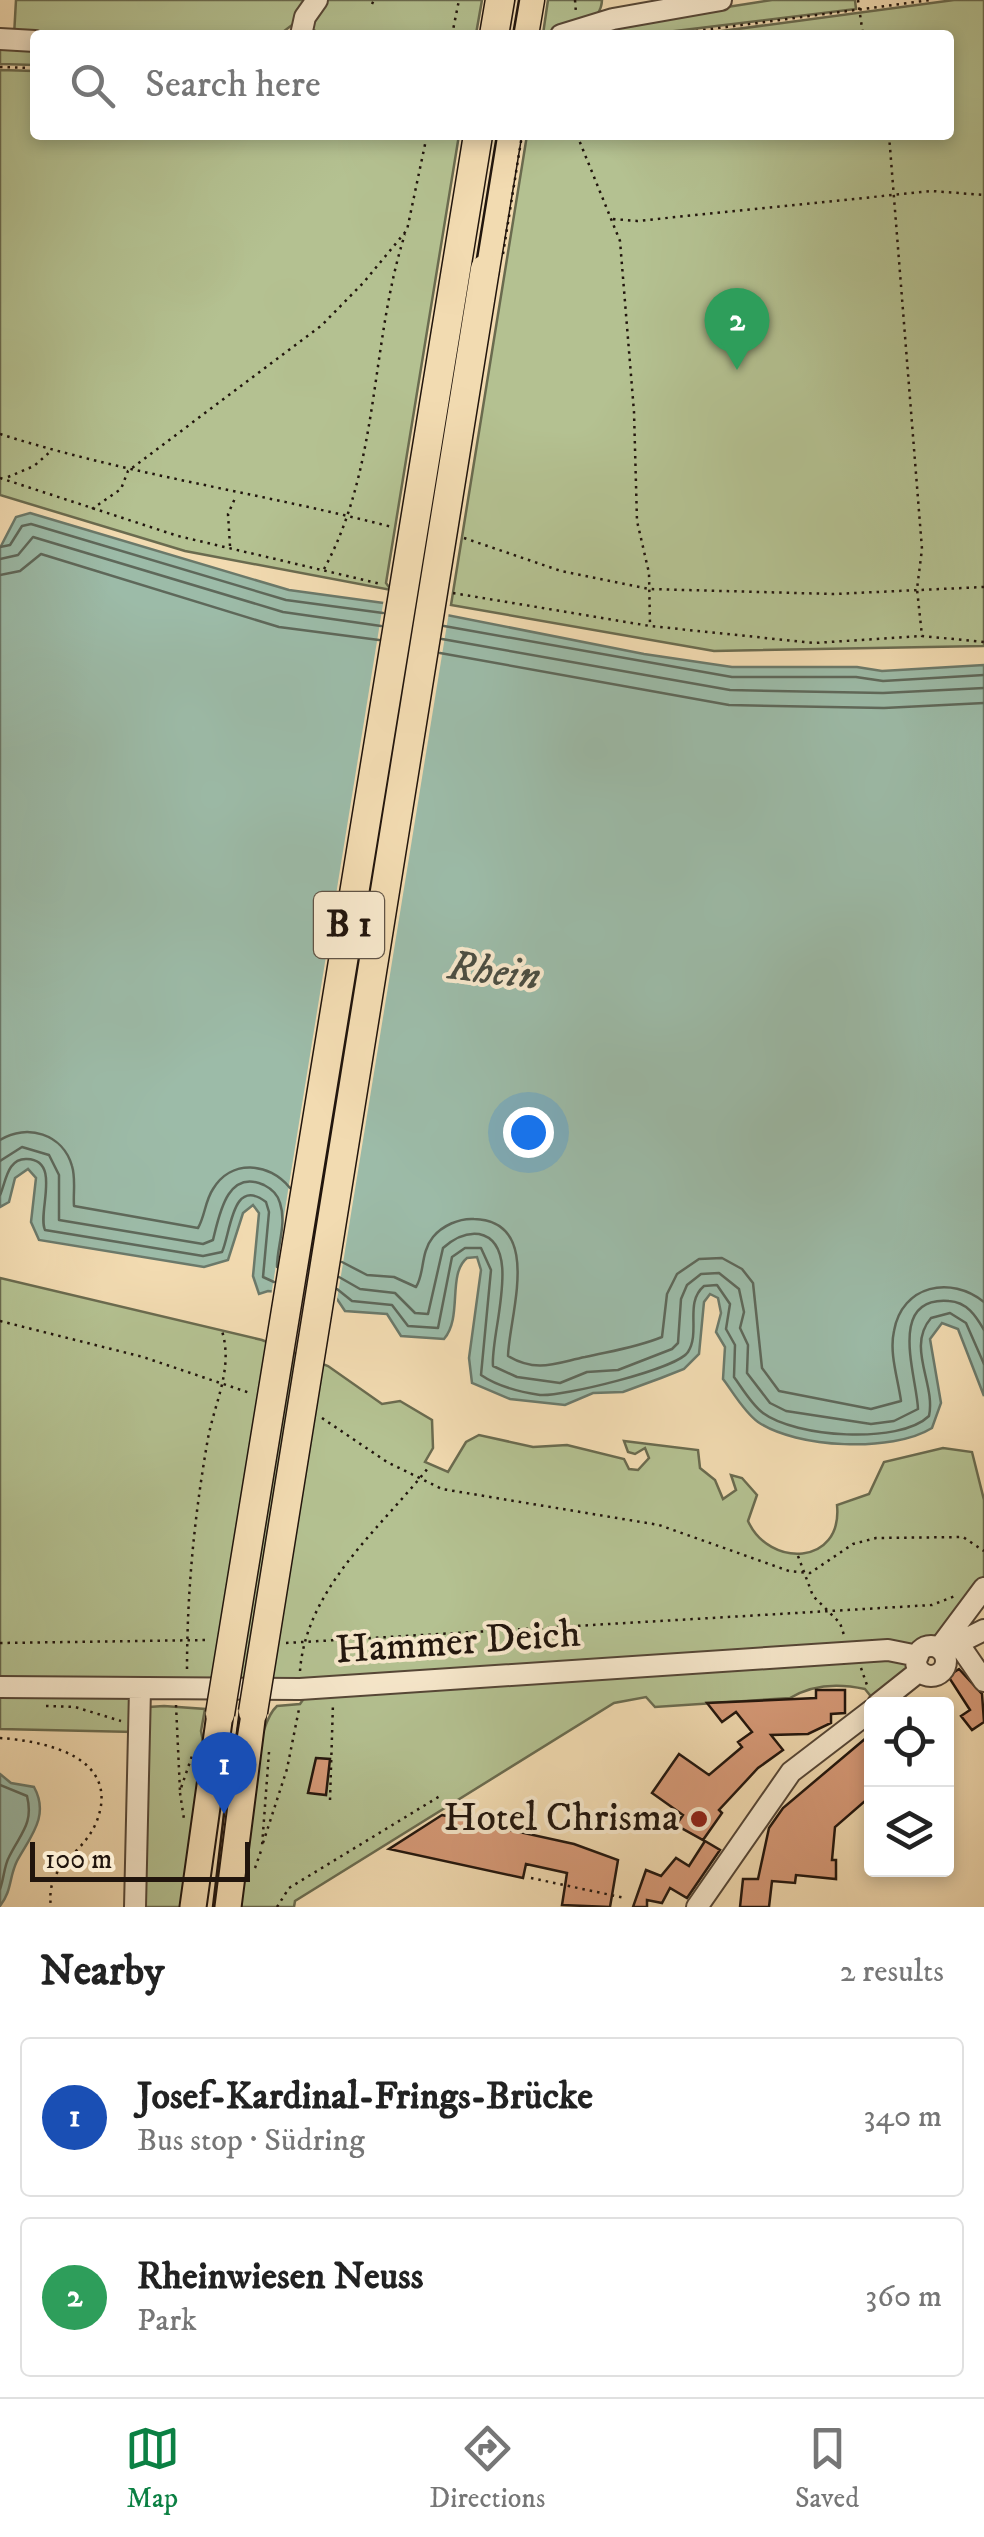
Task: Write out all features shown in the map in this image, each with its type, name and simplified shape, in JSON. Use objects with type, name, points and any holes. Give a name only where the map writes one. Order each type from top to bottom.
[{"type":"highway","points":[[495,30],[500,0]]},
{"type":"highway","points":[[525,30],[530,0]]},
{"type":"highway","name":"B 1","points":[[220,1714],[477,140]]},
{"type":"highway","name":"B 1","points":[[253,1712],[507,140]]},
{"type":"main road","name":"B 1","points":[[228,1907],[253,1712]]},
{"type":"main road","name":"B 1","points":[[193,1907],[220,1714]]},
{"type":"street","points":[[302,30],[317,0]]},
{"type":"street","points":[[571,30],[612,10],[721,0]]},
{"type":"street","points":[[0,39],[30,41]]},
{"type":"street","points":[[884,1697],[918,1664],[936,1674],[982,1591]]},
{"type":"street","points":[[948,1647],[984,1630]]},
{"type":"street","points":[[948,1647],[984,1681]]},
{"type":"street","name":"Hammer Deich","points":[[0,1687],[140,1690],[182,1683],[300,1689],[888,1650],[918,1664]]},
{"type":"street","points":[[135,1907],[140,1690]]},
{"type":"street","points":[[698,1907],[784,1779],[864,1715]]},
{"type":"path","points":[[453,30],[459,0]]},
{"type":"path","points":[[858,0],[863,30]]},
{"type":"path","points":[[705,30],[931,0]]},
{"type":"path","points":[[0,67],[30,68]]},
{"type":"path","points":[[323,570],[350,515],[388,298],[425,140]]},
{"type":"path","points":[[579,140],[612,219],[625,293],[637,522],[650,573],[650,626]]},
{"type":"path","points":[[890,140],[922,549],[917,621],[922,636],[984,642]]},
{"type":"path","points":[[612,219],[637,221],[800,208],[932,191],[984,195]]},
{"type":"path","points":[[92,509],[122,489],[128,470],[322,325],[407,230]]},
{"type":"path","points":[[0,434],[128,470],[408,529]]},
{"type":"path","points":[[0,473],[4,479],[34,466],[51,450]]},
{"type":"path","points":[[230,549],[228,514],[237,495]]},
{"type":"path","points":[[458,537],[561,571],[649,589],[748,595],[984,587]]},
{"type":"path","points":[[0,1321],[143,1356],[260,1396]]},
{"type":"path","points":[[185,1825],[180,1791],[188,1580],[207,1441],[228,1364],[222,1330]]},
{"type":"path","points":[[317,1412],[327,1426],[419,1480],[442,1489],[660,1525],[756,1562],[802,1573],[819,1568],[853,1544],[876,1538],[963,1538],[984,1551]]},
{"type":"path","points":[[268,1746],[262,1846],[287,1769],[305,1644],[313,1617],[337,1580],[428,1468]]},
{"type":"path","points":[[798,1556],[802,1573],[823,1609],[840,1622],[871,1697]]},
{"type":"path","points":[[270,1643],[305,1644],[932,1605],[982,1591]]},
{"type":"path","points":[[0,1643],[220,1641]]},
{"type":"path","points":[[330,1800],[333,1698]]},
{"type":"path","points":[[37,1706],[74,1707],[137,1725]]},
{"type":"path","points":[[0,1738],[36,1741],[74,1754],[88,1766],[99,1790],[97,1821],[50,1880],[50,1907]]},
{"type":"path","points":[[180,1791],[196,1747]]},
{"type":"path","points":[[277,1907],[289,1888],[440,1796]]},
{"type":"path","points":[[531,1878],[625,1898]]},
{"type":"green space","points":[[16,0],[311,0],[286,30],[30,30],[30,36],[14,36]]},
{"type":"green space","points":[[323,0],[482,0],[477,30],[313,30],[310,19]]},
{"type":"green space","points":[[548,0],[602,0],[600,9],[589,21],[562,30],[544,30]]},
{"type":"green space","points":[[772,0],[855,0],[856,9],[683,30],[596,30]]},
{"type":"green space","points":[[954,0],[984,0],[984,646],[714,651],[451,605],[526,140],[954,140],[954,30],[729,30]]},
{"type":"green space","points":[[0,43],[30,45],[30,65],[0,64]]},
{"type":"green space","points":[[0,70],[30,71],[30,140],[458,140],[386,583],[391,590],[185,551],[0,495]]},
{"type":"green space","points":[[0,1278],[262,1340],[328,1366],[382,1404],[400,1401],[432,1420],[433,1448],[425,1462],[448,1472],[466,1442],[479,1435],[533,1447],[567,1445],[624,1459],[629,1469],[638,1470],[649,1458],[645,1448],[635,1454],[628,1452],[624,1441],[698,1450],[700,1468],[715,1480],[723,1499],[736,1490],[731,1475],[742,1478],[757,1495],[748,1521],[758,1536],[787,1553],[803,1554],[829,1540],[836,1525],[837,1505],[869,1494],[884,1462],[943,1448],[972,1452],[984,1500],[984,1576],[977,1593],[942,1636],[913,1649],[276,1681],[0,1681]]},
{"type":"green space","points":[[850,1659],[909,1660],[910,1670],[876,1697],[865,1689],[835,1686],[817,1687],[790,1698],[655,1707],[646,1697],[614,1703],[295,1901],[294,1907],[241,1907],[260,1742],[277,1706],[300,1704],[307,1694]]},
{"type":"green space","points":[[0,1692],[139,1696],[134,1732],[0,1729]]},
{"type":"green space","points":[[149,1707],[205,1709],[201,1731],[206,1757],[184,1907],[138,1907]]},
{"type":"water","name":"Rhein","points":[[30,513],[289,590],[391,604],[644,654],[732,667],[857,667],[882,671],[984,665],[984,1396],[958,1329],[942,1323],[930,1339],[941,1403],[932,1428],[915,1436],[869,1444],[819,1442],[775,1431],[753,1418],[723,1379],[725,1347],[716,1332],[721,1313],[718,1298],[710,1294],[704,1302],[699,1354],[684,1369],[623,1392],[593,1393],[565,1405],[510,1399],[472,1383],[469,1358],[481,1270],[477,1257],[467,1258],[461,1265],[453,1319],[444,1339],[401,1336],[387,1314],[345,1311],[337,1299],[268,1291],[259,1294],[253,1276],[259,1213],[253,1205],[243,1213],[228,1260],[204,1267],[39,1240],[31,1222],[36,1178],[28,1169],[15,1178],[9,1202],[0,1207],[0,548],[16,517]]},
{"type":"water","points":[[0,1774],[11,1783],[34,1787],[40,1807],[36,1826],[0,1906]]},
{"type":"pier","points":[[384,598],[449,612],[336,1306],[271,1296]]},
{"type":"building","points":[[959,1669],[982,1694],[984,1722],[972,1730],[961,1716],[970,1710],[948,1676]]},
{"type":"building","points":[[816,1690],[845,1690],[845,1713],[831,1714],[831,1723],[808,1734],[771,1735],[783,1750],[758,1768],[719,1810],[722,1813],[703,1840],[676,1825],[683,1815],[652,1793],[679,1754],[709,1775],[742,1747],[738,1742],[752,1732],[736,1712],[722,1722],[707,1703],[816,1698]]},
{"type":"building","points":[[864,1740],[864,1802],[835,1827],[832,1860],[836,1860],[836,1879],[796,1875],[795,1883],[772,1881],[769,1907],[740,1907],[743,1879],[758,1879],[769,1828],[783,1808]]},
{"type":"building","points":[[316,1758],[330,1759],[326,1795],[308,1793]]},
{"type":"building","points":[[442,1815],[574,1844],[618,1860],[610,1907],[562,1905],[567,1873],[526,1864],[523,1878],[389,1849]]},
{"type":"building","points":[[705,1841],[720,1850],[687,1898],[670,1888],[662,1903],[647,1900],[647,1907],[633,1907],[646,1870],[661,1876],[676,1858],[689,1866]]},
{"type":"tram line","points":[[514,30],[519,0]]},
{"type":"tram line","points":[[213,1907],[224,1814],[496,140]]},
{"type":"place","name":"Rheinwiesen Neuss","points":[[737,370]]},
{"type":"place","name":"Josef-Kardinal-Frings-Brücke","points":[[224,1814]]},
{"type":"place","name":"Hotel Chrisma","points":[[699,1819]]}]
